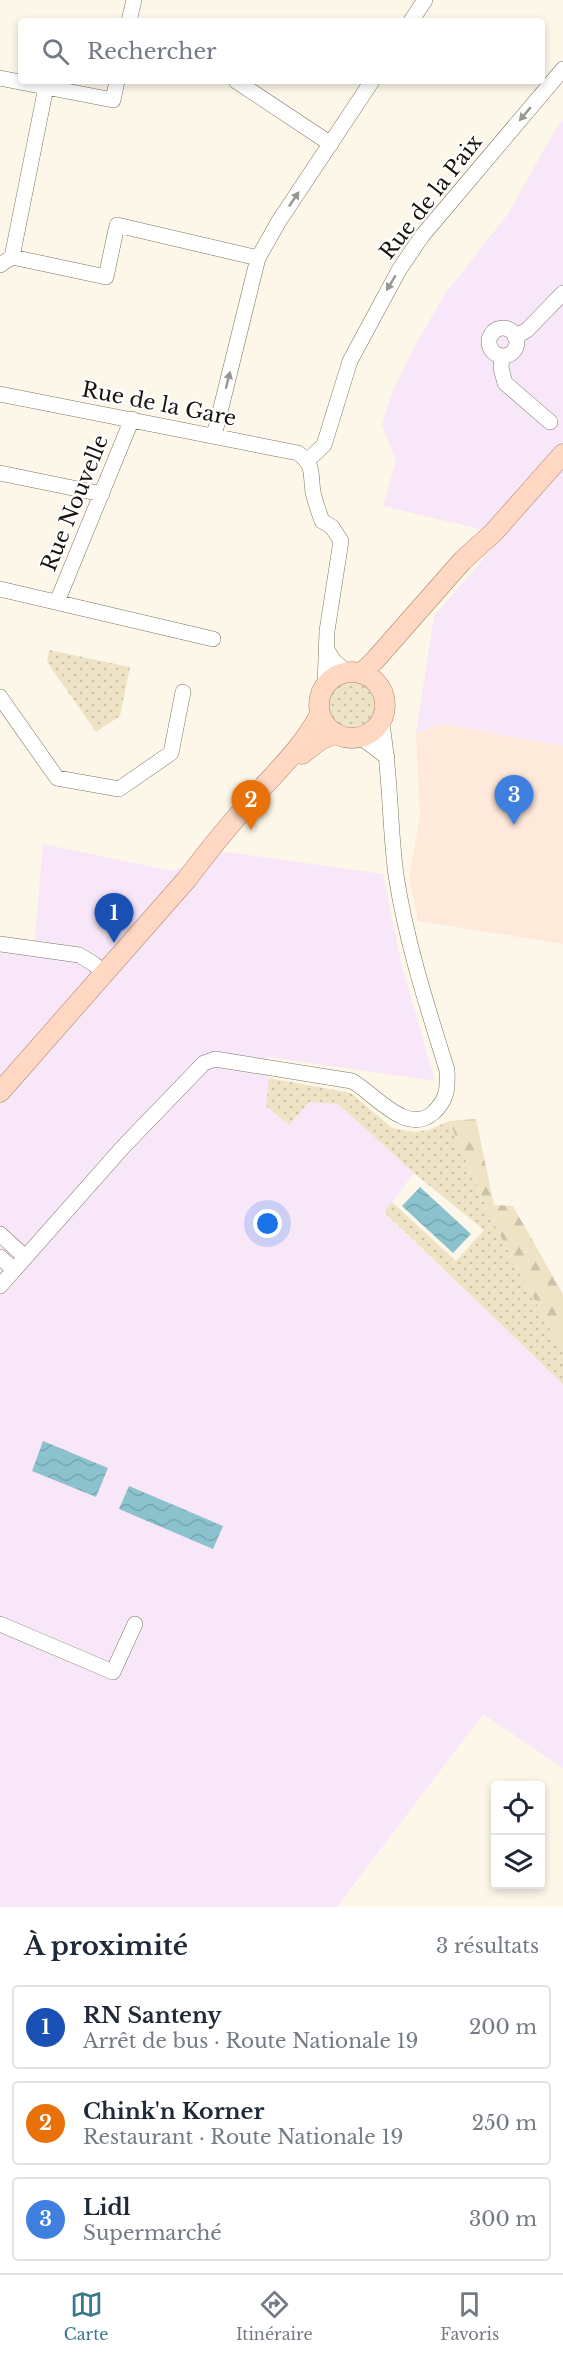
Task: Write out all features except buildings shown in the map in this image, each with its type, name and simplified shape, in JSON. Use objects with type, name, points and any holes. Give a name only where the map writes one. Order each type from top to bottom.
[{"type":"main road","points":[[379,685],[385,662],[459,580],[494,533],[563,454]]},
{"type":"main road","points":[[0,1092],[187,879],[214,842],[299,747],[313,729],[320,714],[320,703],[325,686],[336,676],[354,673],[376,659],[463,560],[494,533]]},
{"type":"main road","points":[[320,714],[326,724],[336,733],[350,737],[370,732],[381,720],[385,706],[384,695],[379,685],[371,678],[354,673]]},
{"type":"main road","points":[[187,879],[209,860],[305,752],[320,740],[336,733]]},
{"type":"street","points":[[130,18],[134,0]]},
{"type":"street","points":[[413,18],[425,0]]},
{"type":"street","name":"Rue de la Paix","points":[[308,460],[324,445],[350,361],[399,270],[422,236],[563,69]]},
{"type":"street","points":[[0,78],[18,82]]},
{"type":"street","points":[[31,84],[114,100],[117,84]]},
{"type":"street","points":[[241,84],[331,144]]},
{"type":"street","points":[[214,436],[258,258],[279,221],[370,84]]},
{"type":"street","points":[[46,87],[6,261],[106,278],[117,225],[258,258]]},
{"type":"street","points":[[515,337],[527,330],[563,293]]},
{"type":"street","points":[[501,329],[510,331],[515,337],[514,350],[502,356],[490,349],[491,336],[501,329]]},
{"type":"street","points":[[502,356],[501,368],[505,383],[550,422]]},
{"type":"street","name":"Rue de la Gare","points":[[0,394],[298,453],[308,460]]},
{"type":"street","name":"Rue Nouvelle","points":[[57,602],[132,419]]},
{"type":"street","points":[[308,460],[312,468],[313,494],[322,521],[332,527],[341,541],[326,649],[325,686]]},
{"type":"street","points":[[0,473],[102,494]]},
{"type":"street","points":[[0,589],[213,639]]},
{"type":"street","points":[[326,649],[334,662],[354,673]]},
{"type":"street","points":[[0,697],[57,778],[119,789],[171,753],[183,692]]},
{"type":"street","points":[[0,1286],[123,1147],[204,1063],[215,1059],[352,1081],[364,1088],[392,1112],[406,1119],[418,1119],[430,1115],[442,1104],[448,1092],[447,1071],[403,912],[392,832],[387,757],[381,720]]},
{"type":"street","points":[[359,736],[387,757]]},
{"type":"street","points":[[0,944],[79,955],[104,973]]},
{"type":"street","points":[[0,1234],[25,1257]]},
{"type":"street","points":[[0,1257],[14,1270]]},
{"type":"street","points":[[0,1624],[113,1672],[135,1624]]},
{"type":"shaded area","points":[[563,120],[563,746],[442,724],[416,733],[434,616],[504,535],[383,506],[396,461],[382,425],[392,393],[416,344],[445,294],[508,214]]},
{"type":"shaded area","points":[[442,724],[563,746],[563,944],[418,921],[409,878],[420,816],[416,733]]},
{"type":"shaded area","points":[[43,844],[172,871],[227,852],[383,874],[402,967],[435,1081],[268,1057],[269,1078],[309,1102],[338,1104],[414,1173],[384,1213],[563,1384],[563,1768],[483,1714],[337,1907],[0,1907],[0,944],[34,947]]},
{"type":"green space","points":[[49,650],[130,667],[120,716],[96,732],[47,662]]},
{"type":"green space","points":[[352,681],[369,688],[376,705],[369,722],[352,729],[335,722],[328,705],[335,688]]},
{"type":"green space","points":[[269,1078],[351,1093],[392,1128],[413,1132],[429,1130],[449,1121],[492,1220],[563,1353],[563,1384],[384,1212],[392,1202],[456,1261],[484,1230],[414,1173],[338,1104],[309,1102],[289,1125],[266,1106]]},
{"type":"green space","points":[[476,1119],[494,1205],[513,1206],[563,1294],[563,1353],[492,1220],[449,1121]]},
{"type":"water","points":[[420,1187],[471,1234],[453,1253],[402,1206]]},
{"type":"water","points":[[43,1441],[108,1468],[96,1497],[32,1471]]},
{"type":"water","points":[[129,1486],[223,1526],[213,1549],[119,1509]]},
{"type":"place","name":"Lidl","points":[[514,825]]},
{"type":"place","name":"Chink'n Korner","points":[[251,830]]},
{"type":"place","name":"RN Santeny","points":[[114,943]]}]
